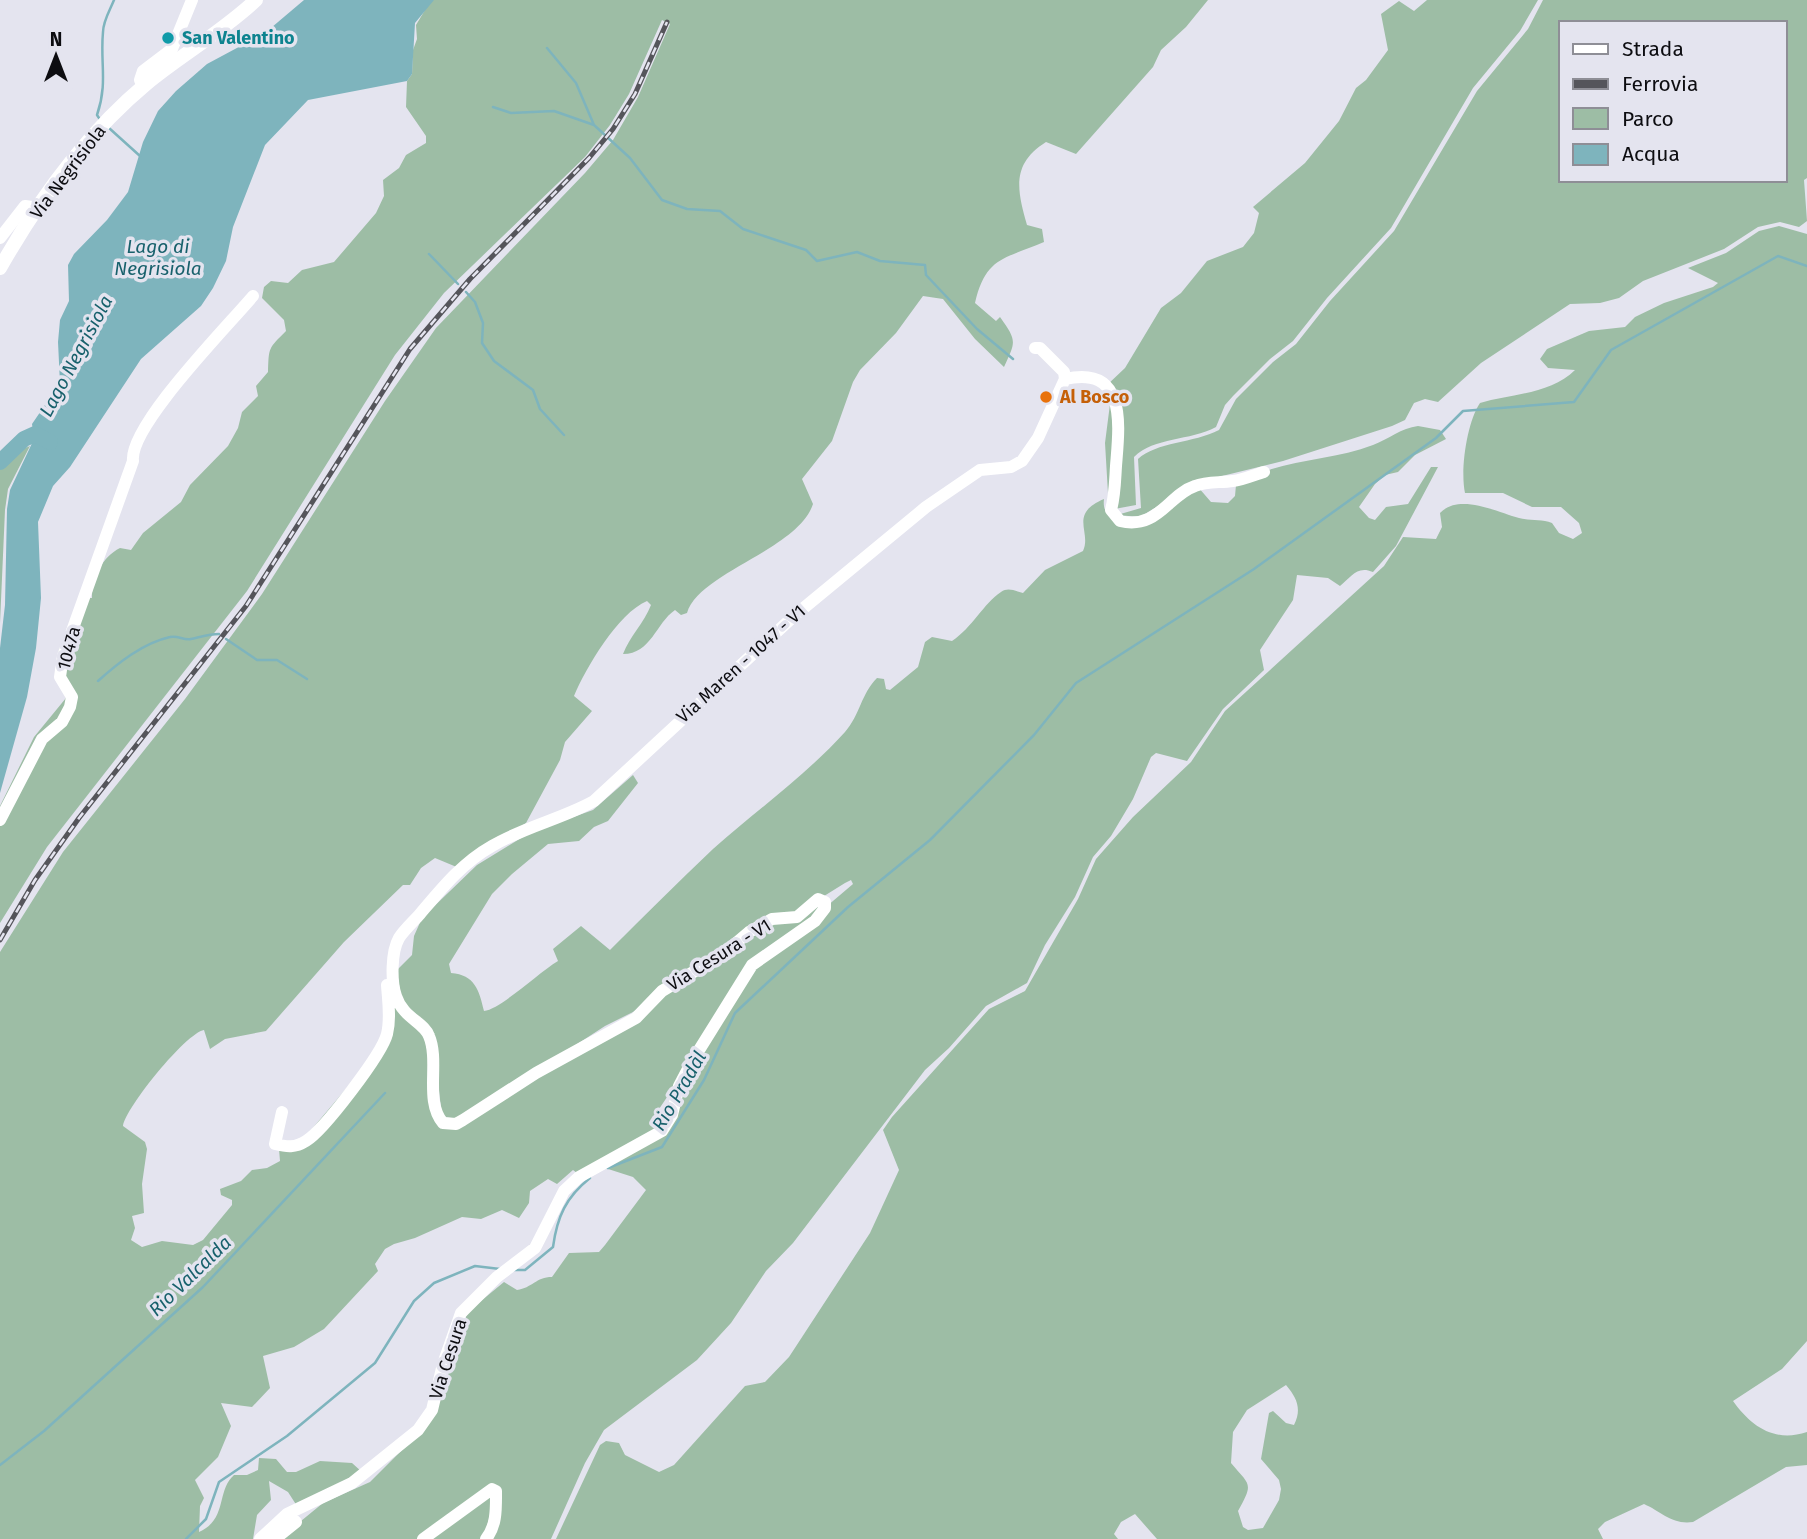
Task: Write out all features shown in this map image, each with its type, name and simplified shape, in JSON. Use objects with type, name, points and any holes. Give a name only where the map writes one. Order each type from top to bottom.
[{"type":"main road","name":"Via Negrisiola","points":[[0,268],[69,163],[103,123],[143,86],[178,58],[236,19],[256,0]]},
{"type":"street","points":[[143,86],[140,80],[143,71],[172,49],[192,0]]},
{"type":"street","points":[[0,238],[25,206],[39,208]]},
{"type":"street","name":"1047a","points":[[0,820],[42,739],[62,722],[70,707],[72,696],[60,677],[63,656],[133,461],[132,450],[150,416],[253,296]]},
{"type":"street","points":[[1035,348],[1040,348],[1064,372],[1065,379],[1093,379],[1106,386],[1115,401],[1119,413],[1118,441],[1111,510],[1116,519],[1129,523],[1141,522],[1168,508],[1181,493],[1195,486],[1232,482],[1264,472]]},
{"type":"street","name":"Via Maren - 1047 - V1","points":[[394,972],[398,939],[462,866],[491,846],[539,822],[578,810],[594,801],[794,616],[926,507],[980,470],[1011,467],[1022,461],[1038,438],[1065,379]]},
{"type":"street","name":"Via Cesura - V1","points":[[394,972],[394,989],[400,1006],[430,1038],[436,1112],[443,1123],[456,1124],[498,1100],[536,1073],[636,1018],[662,991],[723,954],[766,921],[797,917],[818,899],[825,902],[825,908],[815,921],[752,965],[691,1063],[679,1086],[672,1115],[662,1131],[579,1177],[564,1191],[535,1248],[510,1268]]},
{"type":"street","points":[[282,1112],[275,1143],[289,1147],[305,1142],[330,1118],[385,1041],[389,1025],[387,975],[394,972]]},
{"type":"street","name":"Via Cesura","points":[[260,1539],[287,1514],[352,1483],[418,1430],[432,1410],[443,1364],[461,1313],[510,1268]]},
{"type":"street","points":[[423,1539],[492,1489],[496,1491],[496,1509],[492,1530],[486,1539]]},
{"type":"street","points":[[275,1539],[296,1522],[287,1514]]},
{"type":"green space","points":[[431,0],[1208,0],[1186,27],[1161,50],[1153,67],[1076,154],[1046,142],[1027,159],[1020,179],[1021,200],[1027,225],[1042,229],[1044,242],[1008,256],[991,268],[985,276],[975,303],[996,321],[1000,317],[1012,337],[1011,352],[1004,367],[975,339],[943,299],[923,296],[896,333],[860,370],[853,382],[832,441],[802,479],[813,504],[804,520],[789,535],[710,585],[695,598],[687,613],[681,615],[675,610],[640,649],[623,654],[648,612],[651,605],[647,601],[625,617],[604,642],[574,696],[592,711],[565,742],[560,760],[526,823],[459,868],[435,858],[421,868],[410,885],[403,885],[344,942],[266,1031],[225,1039],[210,1049],[204,1030],[195,1034],[171,1057],[134,1103],[123,1126],[145,1142],[147,1149],[142,1184],[144,1213],[132,1216],[135,1228],[131,1240],[142,1247],[162,1241],[193,1245],[203,1240],[232,1205],[232,1200],[221,1195],[220,1189],[241,1181],[252,1170],[267,1168],[280,1161],[279,1149],[306,1136],[384,1044],[388,996],[424,1032],[441,1127],[659,998],[751,935],[820,902],[816,915],[767,948],[653,1118],[657,1121],[673,1098],[662,1125],[577,1173],[573,1170],[557,1184],[548,1179],[530,1191],[529,1203],[519,1218],[502,1210],[481,1219],[462,1217],[385,1249],[375,1264],[378,1271],[324,1329],[294,1347],[263,1356],[270,1388],[252,1407],[221,1403],[231,1426],[218,1457],[195,1480],[204,1498],[200,1506],[199,1532],[214,1520],[225,1489],[234,1475],[247,1475],[258,1470],[259,1458],[276,1459],[287,1472],[296,1472],[320,1461],[352,1463],[362,1472],[297,1506],[288,1492],[269,1481],[271,1500],[257,1515],[253,1539],[0,1539],[0,952],[63,852],[185,699],[262,594],[385,401],[436,328],[585,173],[613,140],[638,97],[670,24],[662,20],[629,94],[610,125],[585,157],[444,293],[395,355],[247,591],[47,847],[0,923],[0,806],[34,737],[66,698],[58,653],[79,598],[92,598],[96,576],[108,557],[120,548],[131,550],[143,533],[181,502],[190,485],[228,446],[238,428],[242,412],[258,396],[256,386],[268,372],[271,349],[286,331],[284,320],[262,298],[264,287],[271,281],[288,283],[302,270],[334,262],[376,213],[384,196],[383,180],[399,168],[406,155],[426,143],[426,136],[406,107],[407,81],[412,74],[413,50],[417,39],[416,25]]},
{"type":"green space","points":[[1427,0],[1538,0],[1520,31],[1473,88],[1391,228],[1327,298],[1293,341],[1270,359],[1225,405],[1216,427],[1162,442],[1134,457],[1136,505],[1109,510],[1105,443],[1110,404],[1106,386],[1125,368],[1161,308],[1181,293],[1207,261],[1243,247],[1254,233],[1259,213],[1253,207],[1305,163],[1339,121],[1356,88],[1366,80],[1388,50],[1381,14],[1399,1],[1414,11]]},
{"type":"green space","points":[[1543,0],[1807,0],[1807,178],[1804,180],[1807,221],[1799,227],[1780,222],[1758,227],[1724,249],[1643,281],[1619,298],[1600,303],[1570,304],[1481,363],[1438,402],[1425,399],[1414,403],[1405,420],[1392,426],[1283,461],[1218,477],[1166,501],[1140,517],[1117,515],[1141,508],[1138,459],[1155,449],[1219,430],[1236,399],[1273,362],[1296,344],[1330,301],[1394,231],[1477,91],[1528,29]]},
{"type":"green space","points":[[1779,226],[1807,234],[1807,1341],[1782,1369],[1733,1401],[1748,1418],[1764,1430],[1784,1435],[1807,1432],[1807,1465],[1786,1467],[1693,1522],[1673,1520],[1644,1504],[1605,1522],[1598,1529],[1603,1539],[1157,1539],[1135,1514],[1121,1522],[1114,1534],[1118,1539],[556,1539],[600,1445],[606,1441],[619,1443],[625,1455],[659,1472],[674,1465],[745,1386],[765,1382],[789,1357],[870,1233],[899,1170],[883,1130],[989,1009],[1025,991],[1078,899],[1096,859],[1133,817],[1191,762],[1225,711],[1384,566],[1403,537],[1436,539],[1442,527],[1440,513],[1448,507],[1468,504],[1519,518],[1552,523],[1559,533],[1573,539],[1582,533],[1579,523],[1561,507],[1532,507],[1503,493],[1465,493],[1463,472],[1466,446],[1471,422],[1480,403],[1543,389],[1575,370],[1548,368],[1540,359],[1547,349],[1589,331],[1625,327],[1635,317],[1664,303],[1713,287],[1718,283],[1688,268],[1726,253],[1759,231]],"holes":[[[1286,1385],[1298,1409],[1294,1425],[1286,1423],[1273,1411],[1269,1413],[1261,1459],[1279,1480],[1279,1500],[1263,1528],[1248,1530],[1243,1527],[1238,1511],[1248,1485],[1231,1463],[1233,1432],[1247,1410]]]},
{"type":"green space","points":[[1418,426],[1440,430],[1446,439],[1415,455],[1398,472],[1385,475],[1359,507],[1369,518],[1375,520],[1386,507],[1408,504],[1431,467],[1438,467],[1396,546],[1373,572],[1358,571],[1340,586],[1328,578],[1297,575],[1293,600],[1260,650],[1264,670],[1223,709],[1187,761],[1156,753],[1151,757],[1133,799],[1111,836],[1093,857],[1075,897],[1045,945],[1027,983],[986,1006],[949,1048],[925,1070],[793,1243],[766,1271],[731,1323],[697,1360],[604,1430],[585,1463],[551,1539],[490,1539],[498,1490],[420,1539],[279,1539],[323,1503],[370,1482],[422,1430],[445,1389],[455,1341],[470,1310],[504,1282],[517,1290],[522,1289],[552,1277],[569,1253],[599,1252],[646,1190],[633,1177],[605,1168],[647,1145],[754,968],[853,884],[851,880],[845,883],[800,911],[772,916],[633,1012],[605,1026],[462,1119],[442,1117],[433,1038],[402,1005],[397,970],[412,955],[414,936],[422,918],[477,865],[531,832],[593,810],[633,775],[638,783],[608,821],[594,827],[579,841],[548,844],[492,894],[449,964],[451,973],[466,977],[475,985],[484,1011],[491,1009],[558,961],[553,949],[581,926],[610,950],[713,849],[830,748],[850,725],[867,691],[877,678],[884,679],[886,689],[890,690],[918,667],[925,642],[932,637],[952,641],[1001,592],[1009,590],[1023,593],[1045,570],[1083,551],[1084,517],[1093,505],[1104,499],[1107,513],[1127,524],[1198,487],[1211,502],[1228,503],[1235,496],[1236,485],[1268,470],[1356,451]]},
{"type":"green space","points":[[30,446],[8,489],[0,623],[0,467],[16,452]]},
{"type":"green space","points":[[488,1494],[494,1503],[483,1539],[431,1539]]},
{"type":"water","name":"Lago di Negrisiola","points":[[304,0],[434,0],[415,23],[412,74],[407,81],[308,100],[265,145],[233,227],[226,261],[213,288],[201,306],[141,359],[70,467],[53,486],[38,522],[41,598],[36,648],[27,697],[0,793],[0,648],[5,605],[7,509],[10,490],[34,439],[32,424],[60,383],[58,342],[60,320],[69,301],[68,265],[74,254],[107,220],[128,192],[143,142],[158,111],[207,64],[265,33]]},
{"type":"waterway","points":[[101,121],[97,115],[103,83],[103,28],[114,0]]},
{"type":"waterway","points":[[547,48],[576,83],[594,125],[630,158],[662,200],[687,209],[720,211],[743,229],[806,250],[817,261],[857,252],[880,261],[925,265],[926,275],[977,329],[1013,359]]},
{"type":"waterway","points":[[493,107],[511,113],[554,111],[594,125]]},
{"type":"waterway","points":[[109,128],[140,156]]},
{"type":"waterway","points":[[429,254],[458,284]]},
{"type":"waterway","points":[[608,1168],[662,1147],[704,1080],[735,1013],[848,907],[930,840],[1034,735],[1076,683],[1254,569],[1436,438],[1463,411],[1574,402],[1611,350],[1778,256],[1807,266]]},
{"type":"waterway","points":[[466,292],[475,302],[483,323],[482,343],[494,361],[533,390],[540,409],[564,435]]},
{"type":"waterway","points":[[0,462],[24,439],[35,434],[50,442]]},
{"type":"waterway","points":[[98,681],[131,654],[160,640],[219,634]]},
{"type":"waterway","points":[[226,639],[257,660],[277,660],[307,679]]},
{"type":"waterway","name":"Rio Valcalda","points":[[0,1465],[44,1431],[203,1287],[385,1093]]},
{"type":"waterway","name":"Rio Pradàl","points":[[513,1270],[525,1270],[553,1247],[564,1208],[590,1178]]},
{"type":"waterway","name":"Rio Pradàl","points":[[186,1539],[206,1519],[219,1482],[287,1436],[375,1363],[414,1301],[434,1283],[475,1266],[500,1269]]},
{"type":"railway","points":[[0,940],[35,880],[79,818],[246,606],[410,349],[470,279],[589,158],[613,129],[635,94],[667,22]]},
{"type":"place","name":"San Valentino","points":[[168,38]]},
{"type":"place","name":"Al Bosco","points":[[1046,397]]},
{"type":"water label","name":"Lago Negrisiola","points":[[76,356]]}]
